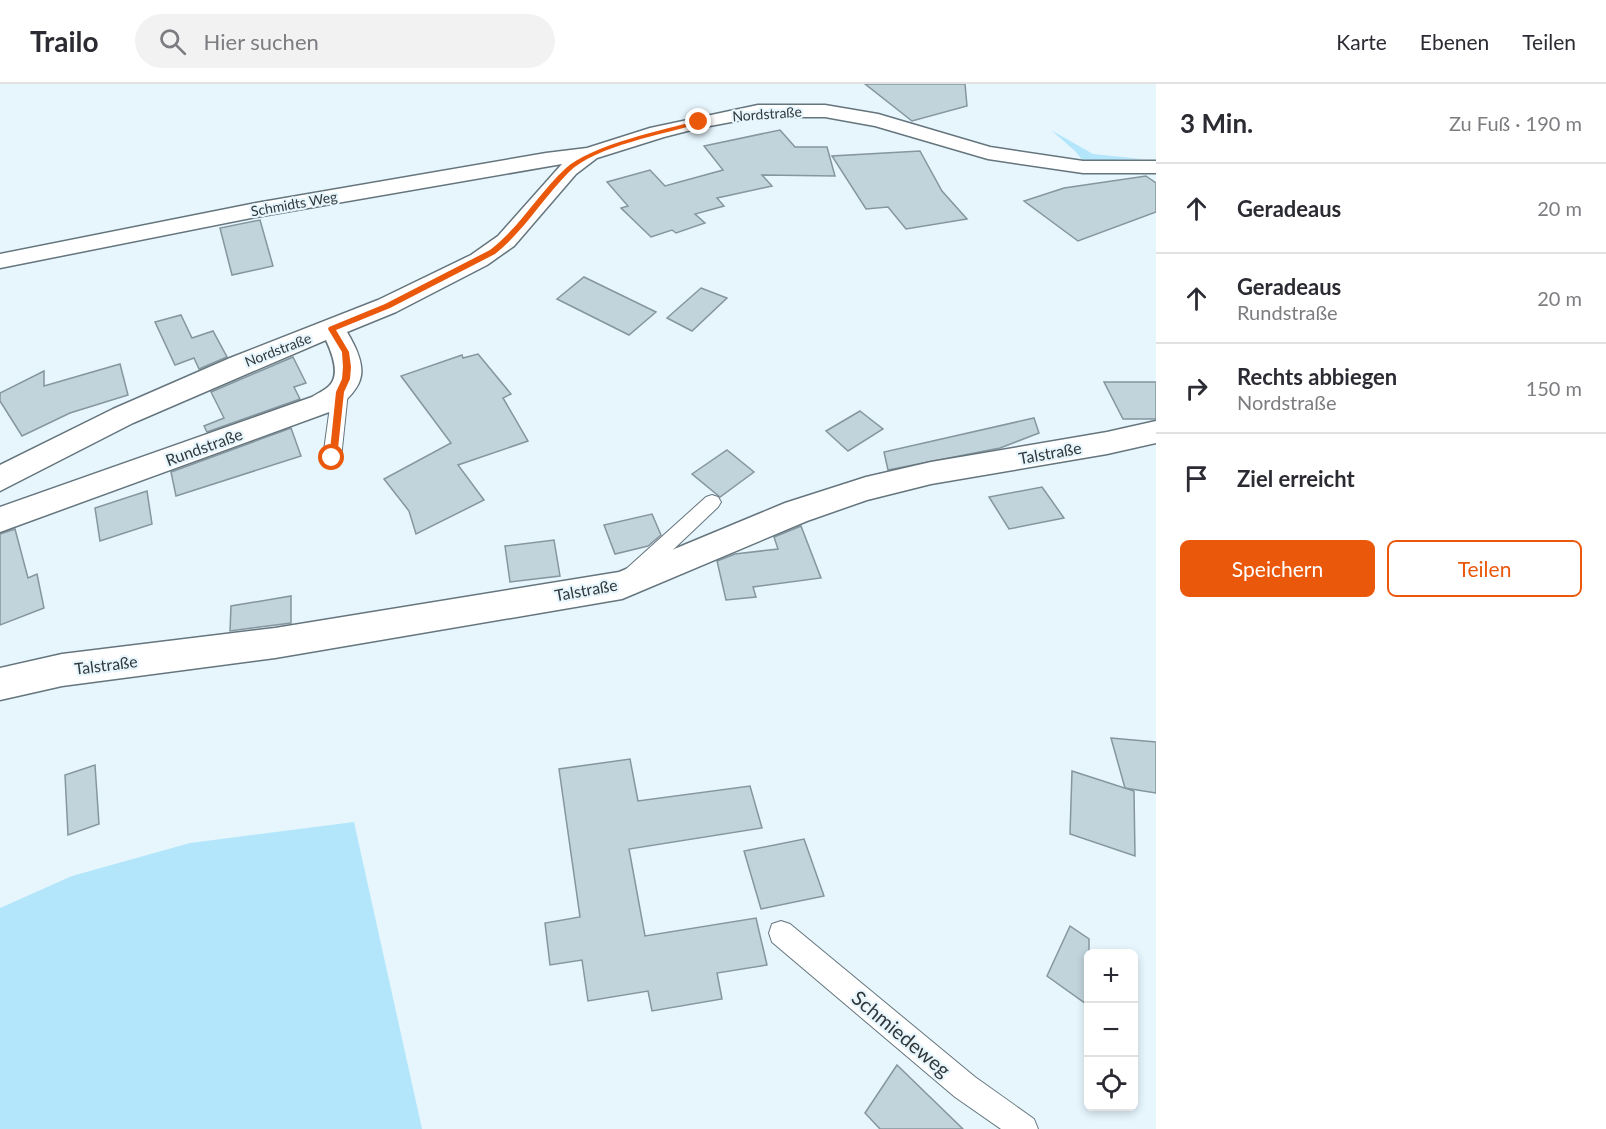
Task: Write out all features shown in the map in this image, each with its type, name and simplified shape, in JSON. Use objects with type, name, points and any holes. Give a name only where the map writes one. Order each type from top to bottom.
[{"type":"street","name":"Nordstraße","points":[[0,479],[72,440],[123,416],[239,365],[387,306],[493,252],[506,242],[568,169],[590,154],[657,132],[728,116],[774,110],[825,111],[878,120],[988,153],[1090,167],[1156,167]]},
{"type":"street","name":"Schmidts Weg","points":[[0,261],[256,210],[546,159],[590,154]]},
{"type":"street","points":[[332,329],[345,352],[346,379],[340,392]]},
{"type":"street","name":"Rundstraße","points":[[0,520],[322,404],[340,392]]},
{"type":"street","name":"Talstraße","points":[[0,684],[62,670],[275,643],[622,585],[796,512],[866,489],[931,473],[1107,443],[1156,432]]},
{"type":"lane","points":[[332,458],[340,392]]},
{"type":"lane","points":[[622,585],[712,502]]},
{"type":"lane","name":"Schmiedeweg","points":[[781,933],[965,1087],[1024,1129]]},
{"type":"shaded area","points":[[1051,130],[1093,154],[1142,159],[1083,161]]},
{"type":"shaded area","points":[[354,822],[422,1129],[0,1129],[0,908],[72,876],[190,843]]},
{"type":"building","points":[[865,84],[965,84],[967,106],[912,121]]},
{"type":"building","points":[[780,130],[795,147],[827,147],[835,176],[762,175],[772,186],[717,198],[724,206],[695,214],[705,223],[676,233],[672,230],[651,237],[621,208],[628,206],[607,182],[650,170],[665,186],[723,170],[704,146]]},
{"type":"building","points":[[920,151],[942,191],[967,219],[906,229],[888,207],[866,209],[832,156]]},
{"type":"building","points":[[1146,176],[1156,183],[1156,212],[1078,241],[1024,201],[1064,188]]},
{"type":"building","points":[[260,220],[273,266],[232,275],[220,228]]},
{"type":"building","points":[[584,277],[656,312],[629,335],[557,299]]},
{"type":"building","points":[[701,288],[727,298],[692,331],[667,318]]},
{"type":"building","points":[[181,315],[192,338],[213,331],[227,357],[199,369],[194,358],[175,365],[155,322]]},
{"type":"building","points":[[478,354],[511,394],[503,398],[528,441],[458,465],[484,500],[416,534],[409,511],[384,479],[451,443],[401,376],[462,355],[463,358]]},
{"type":"building","points":[[293,357],[306,383],[294,387],[300,399],[207,432],[204,426],[224,418],[211,392]]},
{"type":"building","points":[[120,364],[128,395],[70,413],[22,436],[0,401],[0,393],[44,371],[44,386]]},
{"type":"building","points":[[1104,382],[1156,382],[1156,419],[1123,419]]},
{"type":"building","points":[[860,411],[883,429],[848,451],[826,431]]},
{"type":"building","points":[[1034,418],[1039,433],[1000,448],[888,470],[884,452]]},
{"type":"building","points":[[291,428],[301,456],[176,496],[171,472]]},
{"type":"building","points":[[727,450],[754,472],[720,497],[692,474]]},
{"type":"building","points":[[1042,487],[1064,518],[1009,529],[989,497]]},
{"type":"building","points":[[147,491],[152,524],[100,541],[95,508]]},
{"type":"building","points":[[652,514],[661,535],[648,546],[615,554],[604,525]]},
{"type":"building","points":[[801,526],[821,578],[753,587],[756,597],[726,600],[717,561],[735,554],[778,549],[774,537]]},
{"type":"building","points":[[15,529],[28,578],[37,574],[44,608],[0,625],[0,534]]},
{"type":"building","points":[[554,540],[560,576],[510,582],[505,546]]},
{"type":"building","points":[[291,596],[291,623],[230,631],[231,606]]},
{"type":"building","points":[[1111,738],[1156,742],[1156,793],[1125,788]]},
{"type":"building","points":[[630,759],[638,801],[750,786],[762,828],[629,849],[645,936],[756,918],[767,965],[717,973],[722,999],[652,1011],[648,991],[588,1001],[582,960],[550,965],[545,923],[580,917],[559,769]]},
{"type":"building","points":[[95,765],[99,824],[68,835],[65,775]]},
{"type":"building","points":[[1072,771],[1134,791],[1135,856],[1070,834]]},
{"type":"building","points":[[804,839],[824,896],[761,909],[744,851]]},
{"type":"building","points":[[1070,926],[1089,939],[1089,949],[1084,949],[1084,1002],[1047,976]]},
{"type":"building","points":[[897,1065],[963,1129],[880,1129],[865,1113]]},
{"type":"route","points":[[332,458],[340,392],[346,379],[347,367],[345,352],[332,329],[387,306],[493,252],[506,242],[568,169],[590,154],[657,132],[699,122]]}]
